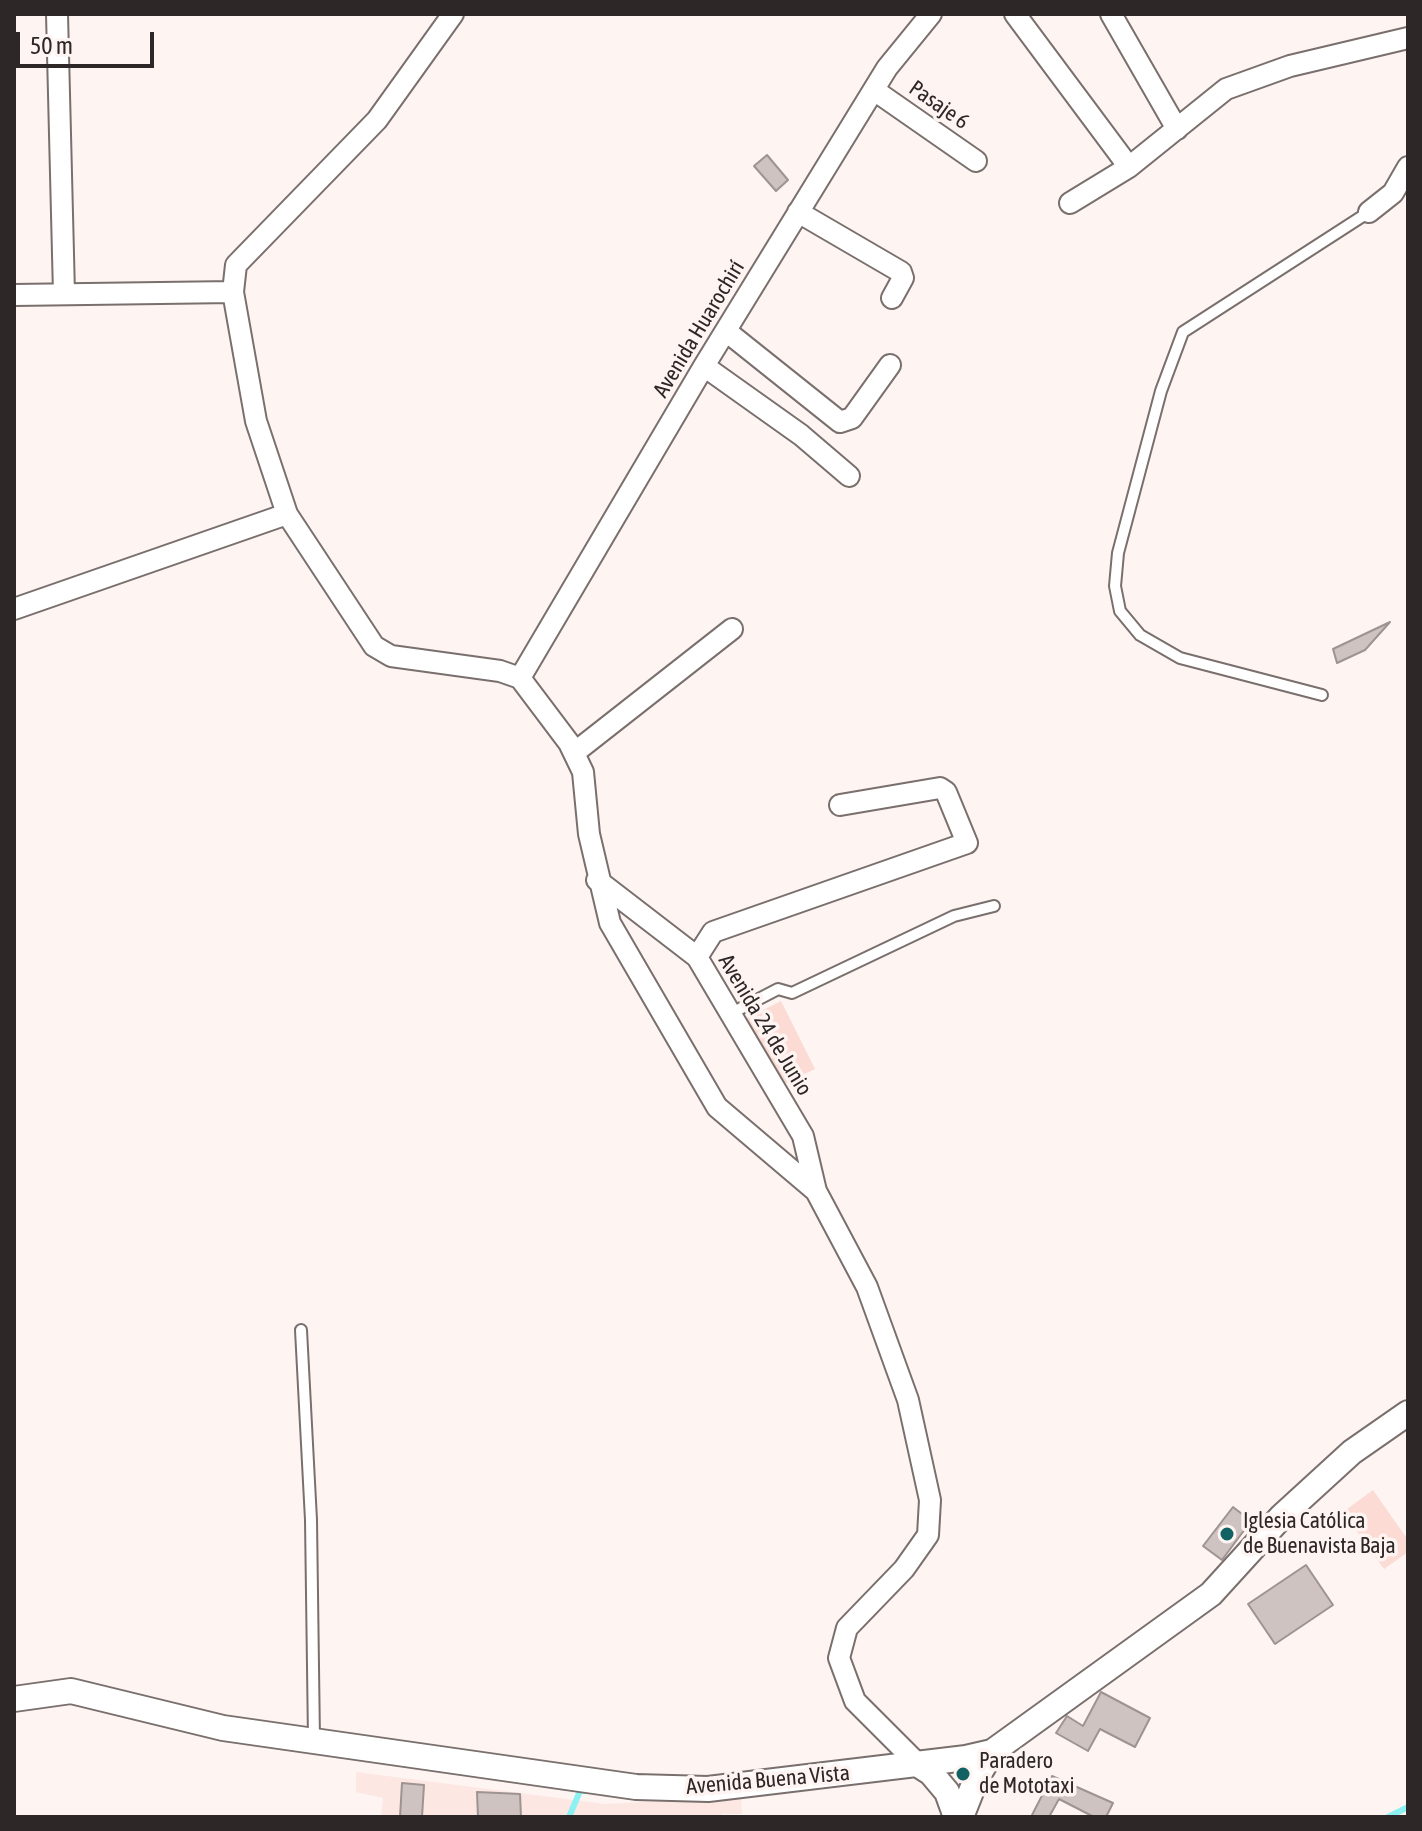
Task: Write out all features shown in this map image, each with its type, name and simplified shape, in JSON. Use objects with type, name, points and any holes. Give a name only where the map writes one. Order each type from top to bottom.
[{"type":"street","points":[[57,14],[64,294]]},
{"type":"street","points":[[453,14],[377,120],[236,265],[233,292],[256,421],[287,514],[374,646],[391,656],[500,671],[520,678]]},
{"type":"street","name":"Avenida Huarochirí","points":[[520,678],[704,366],[887,68],[931,14]]},
{"type":"street","points":[[1015,14],[1129,167]]},
{"type":"street","points":[[1116,16],[1177,129]]},
{"type":"street","points":[[1070,203],[1129,167],[1226,89],[1290,66],[1408,38]]},
{"type":"street","name":"Pasaje 6","points":[[874,90],[976,161]]},
{"type":"street","points":[[1369,212],[1393,193],[1408,167]]},
{"type":"street","points":[[798,212],[901,272],[903,278],[892,298]]},
{"type":"street","points":[[14,295],[233,292]]},
{"type":"street","points":[[726,331],[840,422],[852,418],[890,365]]},
{"type":"street","points":[[704,366],[801,435],[849,476]]},
{"type":"street","points":[[14,609],[287,514]]},
{"type":"street","points":[[574,753],[732,629]]},
{"type":"street","name":"Avenida 24 de Junio","points":[[520,678],[574,753],[583,772],[597,880],[610,923],[717,1107],[816,1191]]},
{"type":"street","points":[[697,957],[713,932],[967,843],[946,792],[940,788],[840,805]]},
{"type":"street","name":"Avenida 24 de Junio","points":[[597,880],[697,957],[803,1136],[816,1191],[867,1287],[908,1400],[930,1500],[928,1535],[904,1569],[847,1628],[839,1658],[855,1701],[920,1766]]},
{"type":"street","name":"Avenida Buena Vista","points":[[14,1699],[71,1691],[223,1728],[636,1787],[708,1789],[920,1766],[992,1752],[1211,1594],[1282,1516],[1352,1452],[1408,1413]]},
{"type":"street","points":[[958,1817],[992,1752]]},
{"type":"street","points":[[920,1766],[931,1773],[947,1792],[958,1817]]},
{"type":"lane","points":[[1322,695],[1180,658],[1140,635],[1120,611],[1115,586],[1118,553],[1161,391],[1183,332],[1369,212]]},
{"type":"lane","points":[[730,1014],[778,989],[792,993],[954,916],[994,906]]},
{"type":"lane","points":[[301,1330],[311,1520],[314,1742]]},
{"type":"shaded area","points":[[781,1001],[815,1069],[781,1086],[747,1018]]},
{"type":"shaded area","points":[[1373,1490],[1408,1540],[1408,1552],[1384,1569],[1343,1512]]},
{"type":"shaded area","points":[[356,1772],[605,1804],[741,1797],[742,1814],[722,1814],[722,1817],[381,1817],[383,1798],[356,1792]]},
{"type":"building","points":[[767,155],[788,180],[776,191],[754,166]]},
{"type":"building","points":[[1390,622],[1365,650],[1337,663],[1333,649]]},
{"type":"building","name":"Iglesia Católica de Buenavista Baja","points":[[1233,1507],[1251,1521],[1222,1560],[1203,1546]]},
{"type":"building","points":[[1306,1565],[1333,1605],[1275,1644],[1248,1604]]},
{"type":"building","points":[[1101,1692],[1150,1718],[1135,1747],[1100,1729],[1088,1751],[1056,1733],[1067,1716],[1083,1726]]},
{"type":"building","points":[[1052,1776],[1113,1803],[1106,1817],[1094,1817],[1059,1799],[1049,1817],[1031,1817]]},
{"type":"building","points":[[402,1783],[424,1785],[422,1817],[400,1817]]},
{"type":"building","points":[[477,1792],[520,1794],[521,1817],[478,1817]]},
{"type":"waterway","points":[[569,1817],[580,1791],[586,1791]]},
{"type":"waterway","points":[[1388,1817],[1408,1807]]},
{"type":"place","name":"Iglesia Católica de Buenavista Baja","points":[[1227,1534]]},
{"type":"place","name":"Paradero de Mototaxi","points":[[963,1774]]}]
